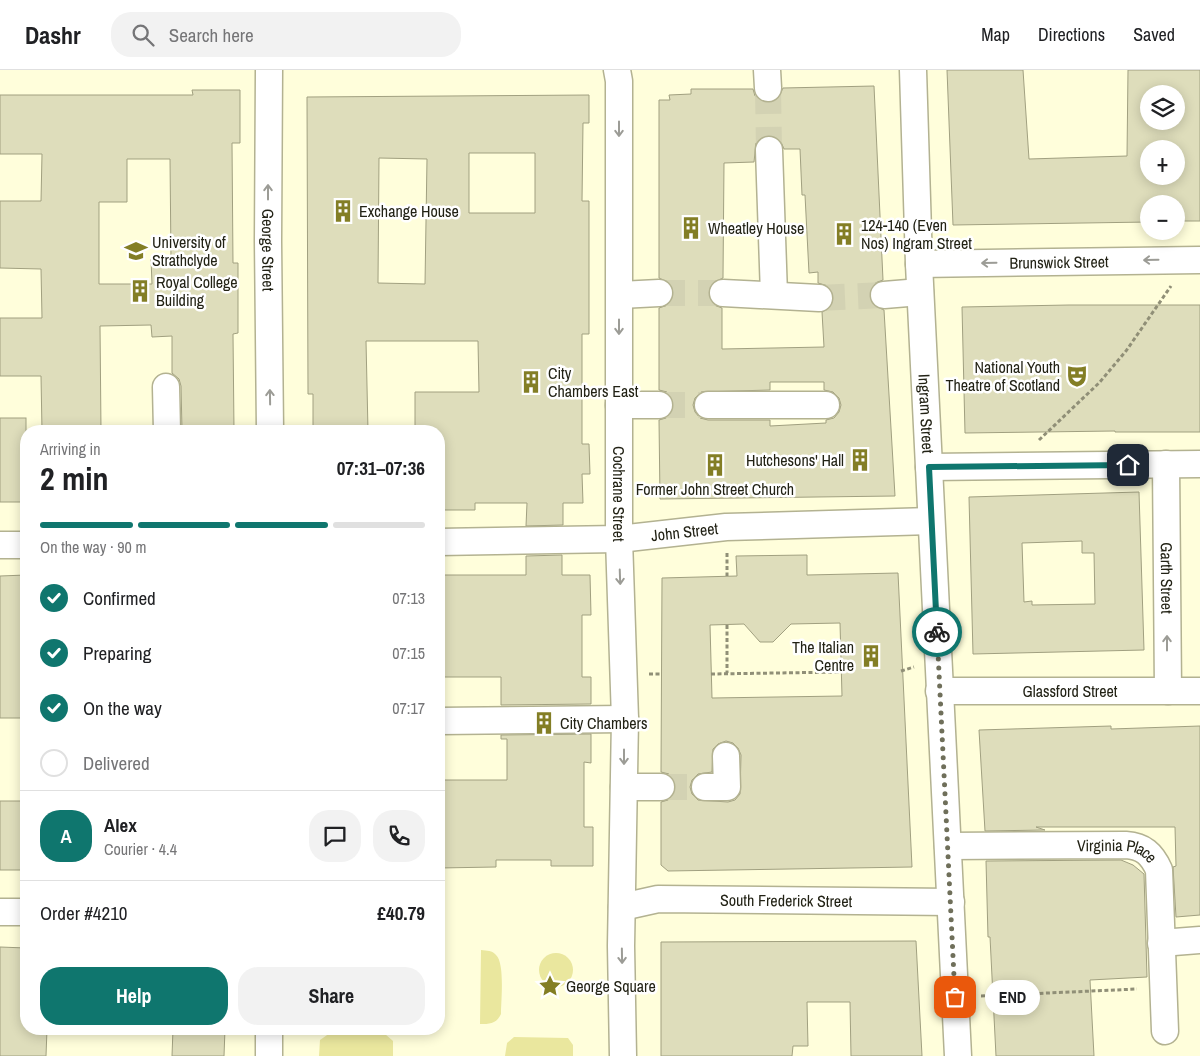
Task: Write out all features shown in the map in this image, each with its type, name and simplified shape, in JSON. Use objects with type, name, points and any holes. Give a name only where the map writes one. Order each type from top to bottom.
[{"type":"street","name":"George Street","points":[[269,70],[270,425]]},
{"type":"street","name":"Ingram Street","points":[[912,70],[920,292],[958,1056]]},
{"type":"street","name":"Cochrane Street","points":[[622,907],[625,719],[619,539],[619,405],[625,74]]},
{"type":"street","points":[[769,150],[774,295]]},
{"type":"street","name":"Brunswick Street","points":[[919,264],[1196,260]]},
{"type":"street","points":[[884,295],[920,292]]},
{"type":"street","points":[[620,295],[659,293]]},
{"type":"street","points":[[723,293],[819,298]]},
{"type":"street","points":[[166,387],[166,425]]},
{"type":"street","points":[[619,405],[659,405]]},
{"type":"street","points":[[708,405],[826,405]]},
{"type":"street","name":"Garth Street","points":[[1166,464],[1168,691]]},
{"type":"street","points":[[929,467],[1200,464]]},
{"type":"street","name":"John Street","points":[[445,542],[619,539],[726,527],[931,520]]},
{"type":"street","points":[[0,545],[20,545]]},
{"type":"street","name":"Glassford Street","points":[[940,691],[1200,691]]},
{"type":"street","points":[[445,722],[625,719]]},
{"type":"street","points":[[705,787],[727,787],[726,756]]},
{"type":"street","points":[[624,787],[661,787]]},
{"type":"street","name":"Virginia Place","points":[[948,846],[1139,846],[1154,859],[1158,870],[1165,1031]]},
{"type":"street","name":"South Frederick Street","points":[[622,907],[658,899],[950,902]]},
{"type":"street","points":[[622,907],[623,1056]]},
{"type":"street","points":[[0,912],[20,912]]},
{"type":"street","points":[[1161,943],[1200,940]]},
{"type":"street","points":[[269,1056],[270,1035]]},
{"type":"path","points":[[1014,466],[1045,433],[1099,383],[1196,260]]},
{"type":"path","points":[[727,625],[727,673]]},
{"type":"path","points":[[711,674],[841,672]]},
{"type":"path","points":[[955,997],[1162,988]]},
{"type":"shaded area","points":[[481,950],[491,951],[496,955],[499,959],[502,974],[501,1014],[495,1022],[487,1024],[480,1024]]},
{"type":"shaded area","points":[[556,953],[563,954],[568,958],[572,963],[572,977],[568,982],[563,986],[556,987],[549,986],[544,982],[540,977],[539,970],[540,963],[544,958],[549,954]]},
{"type":"shaded area","points":[[327,1035],[386,1035],[393,1041],[393,1056],[319,1056],[320,1040]]},
{"type":"shaded area","points":[[514,1037],[568,1038],[573,1045],[573,1056],[505,1056],[507,1043]]},
{"type":"building","points":[[947,70],[1023,70],[1029,159],[1127,156],[1128,70],[1200,70],[1200,221],[1185,221],[1185,195],[1140,195],[1140,222],[953,225]]},
{"type":"building","points":[[874,86],[883,280],[875,283],[871,288],[869,296],[872,304],[884,310],[895,496],[660,499],[659,420],[666,418],[672,413],[674,405],[672,398],[667,392],[659,390],[659,308],[668,305],[673,299],[674,293],[671,284],[659,278],[659,100],[670,100],[669,95],[691,94],[691,89],[753,89],[755,96],[761,101],[769,103],[777,100],[783,88]],"holes":[[[769,135],[776,137],[784,149],[800,149],[802,195],[805,195],[809,273],[818,272],[818,283],[828,286],[834,298],[831,307],[822,312],[824,347],[722,349],[722,308],[714,305],[708,293],[711,284],[723,278],[724,163],[754,162],[756,143],[762,137]],[[770,382],[824,382],[824,390],[833,392],[839,398],[841,405],[839,412],[834,418],[826,420],[826,423],[770,426],[770,420],[708,420],[700,418],[695,412],[693,405],[695,398],[701,392],[770,390]]]},
{"type":"building","name":"Royal College Building","points":[[192,90],[240,90],[240,143],[232,143],[233,263],[238,263],[238,333],[233,334],[234,425],[182,425],[181,386],[179,379],[172,373],[172,336],[152,337],[151,325],[100,326],[101,425],[42,425],[41,376],[0,376],[0,318],[42,318],[41,269],[0,268],[0,201],[41,201],[42,154],[0,154],[0,95],[193,95]],"holes":[[[127,159],[170,159],[171,259],[151,259],[152,284],[99,284],[99,202],[127,202]]]},
{"type":"building","points":[[589,95],[589,123],[583,123],[582,201],[589,201],[589,334],[582,334],[582,444],[589,444],[590,474],[582,474],[583,503],[563,503],[563,525],[526,526],[527,503],[475,503],[475,510],[445,510],[445,425],[415,425],[415,392],[479,392],[478,341],[366,341],[368,425],[313,425],[313,394],[308,394],[307,97]],"holes":[[[469,153],[535,153],[535,213],[469,213]],[[379,158],[427,159],[425,284],[378,283]]]},
{"type":"building","points":[[1200,305],[1200,432],[965,433],[962,307]]},
{"type":"building","points":[[0,418],[26,418],[26,425],[20,425],[20,502],[0,502]]},
{"type":"building","points":[[1139,492],[1144,650],[973,654],[969,497]],"holes":[[[1082,541],[1082,553],[1094,553],[1095,604],[1032,605],[1032,601],[1024,602],[1022,543]]]},
{"type":"building","points":[[562,555],[562,575],[590,575],[591,615],[582,615],[582,677],[591,677],[591,704],[501,705],[501,677],[445,677],[445,575],[526,575],[526,556]]},
{"type":"building","points":[[807,555],[807,575],[898,573],[912,867],[668,871],[661,865],[661,802],[668,800],[674,795],[676,787],[674,780],[669,774],[661,772],[662,578],[737,576],[736,556]],"holes":[[[840,623],[842,696],[712,698],[710,625],[744,624],[760,642],[773,642],[791,624]],[[726,741],[733,743],[741,755],[740,794],[735,800],[728,802],[698,800],[692,794],[690,787],[692,780],[698,774],[712,772],[713,749],[718,744]]]},
{"type":"building","points":[[20,575],[20,718],[0,718],[0,576]]},
{"type":"building","points":[[1111,726],[1111,729],[1200,726],[1200,915],[1176,917],[1173,867],[1176,866],[1175,827],[1036,827],[1045,830],[985,831],[979,730]]},
{"type":"building","points":[[591,734],[591,763],[584,762],[584,827],[593,827],[593,866],[551,866],[551,860],[496,860],[496,867],[445,868],[445,780],[507,780],[507,739],[501,739],[501,735]]},
{"type":"building","points":[[0,801],[20,801],[20,870],[0,870]]},
{"type":"building","points":[[1121,860],[1133,865],[1144,874],[1147,977],[1090,980],[1094,1056],[996,1056],[990,937],[988,937],[986,861]]},
{"type":"building","points":[[916,941],[922,1056],[851,1056],[850,1002],[807,1002],[808,1046],[793,1046],[792,1056],[661,1056],[661,942]]},
{"type":"building","points":[[0,947],[20,948],[20,1035],[47,1035],[46,1056],[0,1056]]},
{"type":"building","points":[[173,1035],[225,1035],[224,1056],[172,1056]]},
{"type":"tunnel","points":[[768,88],[769,150]]},
{"type":"tunnel","points":[[659,293],[723,293]]},
{"type":"tunnel","points":[[819,298],[884,295]]},
{"type":"tunnel","points":[[659,405],[708,405]]},
{"type":"tunnel","points":[[661,787],[705,787]]},
{"type":"way so far","points":[[937,632],[955,997]]},
{"type":"place","name":"Exchange House","points":[[343,211]]},
{"type":"place","name":"Wheatley House","points":[[691,228]]},
{"type":"place","name":"124-140 (Even Nos) Ingram Street","points":[[844,234]]},
{"type":"place","name":"University of Strathclyde","points":[[136,251]]},
{"type":"place","name":"Royal College Building","points":[[140,291]]},
{"type":"place","name":"National Youth Theatre of Scotland","points":[[1077,376]]},
{"type":"place","name":"City Chambers East","points":[[531,382]]},
{"type":"place","name":"Hutchesons' Hall","points":[[860,460]]},
{"type":"place","name":"Former John Street Church","points":[[715,465]]},
{"type":"place","name":"The Italian Centre","points":[[871,656]]},
{"type":"place","name":"City Chambers","points":[[544,723]]},
{"type":"place","name":"George Square","points":[[550,986]]},
{"type":"place","name":"END","points":[[955,997]]},
{"type":"route","points":[[937,632],[929,467],[1128,465]]}]
